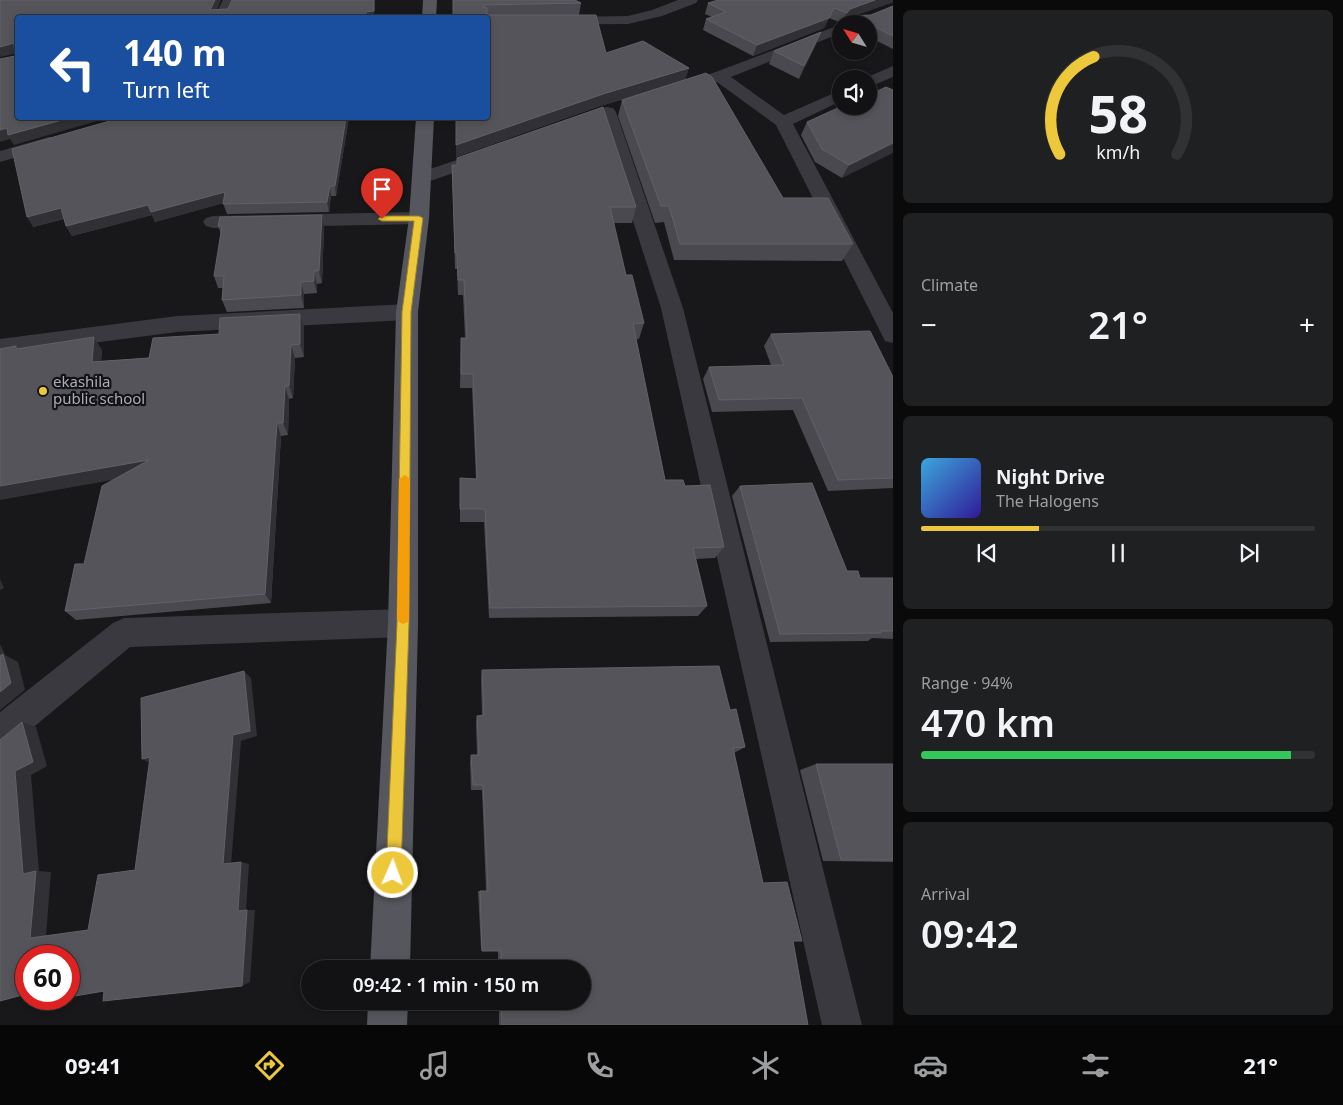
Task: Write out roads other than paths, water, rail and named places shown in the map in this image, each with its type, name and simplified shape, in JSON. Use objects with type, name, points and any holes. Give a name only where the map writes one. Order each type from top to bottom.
[{"type":"main road","points":[[429,15],[430,0]]},
{"type":"main road","points":[[390,960],[403,623],[407,312],[419,218],[425,120]]},
{"type":"main road","points":[[388,1010],[388,1025]]},
{"type":"street","points":[[222,15],[230,0]]},
{"type":"street","points":[[490,21],[628,20],[657,14],[691,0]]},
{"type":"street","points":[[663,94],[719,76],[832,32]]},
{"type":"street","points":[[877,78],[893,71]]},
{"type":"street","points":[[719,76],[783,122],[893,335]]},
{"type":"street","points":[[783,122],[832,99]]},
{"type":"street","points":[[607,112],[672,308],[842,1025]]},
{"type":"street","points":[[0,157],[64,137]]},
{"type":"street","points":[[422,178],[506,148]]},
{"type":"street","points":[[213,222],[419,218]]},
{"type":"street","points":[[0,347],[177,324],[407,312]]},
{"type":"street","points":[[0,733],[124,633],[403,623]]},
{"type":"place","name":"ekashila public school","points":[[43,391]]}]
